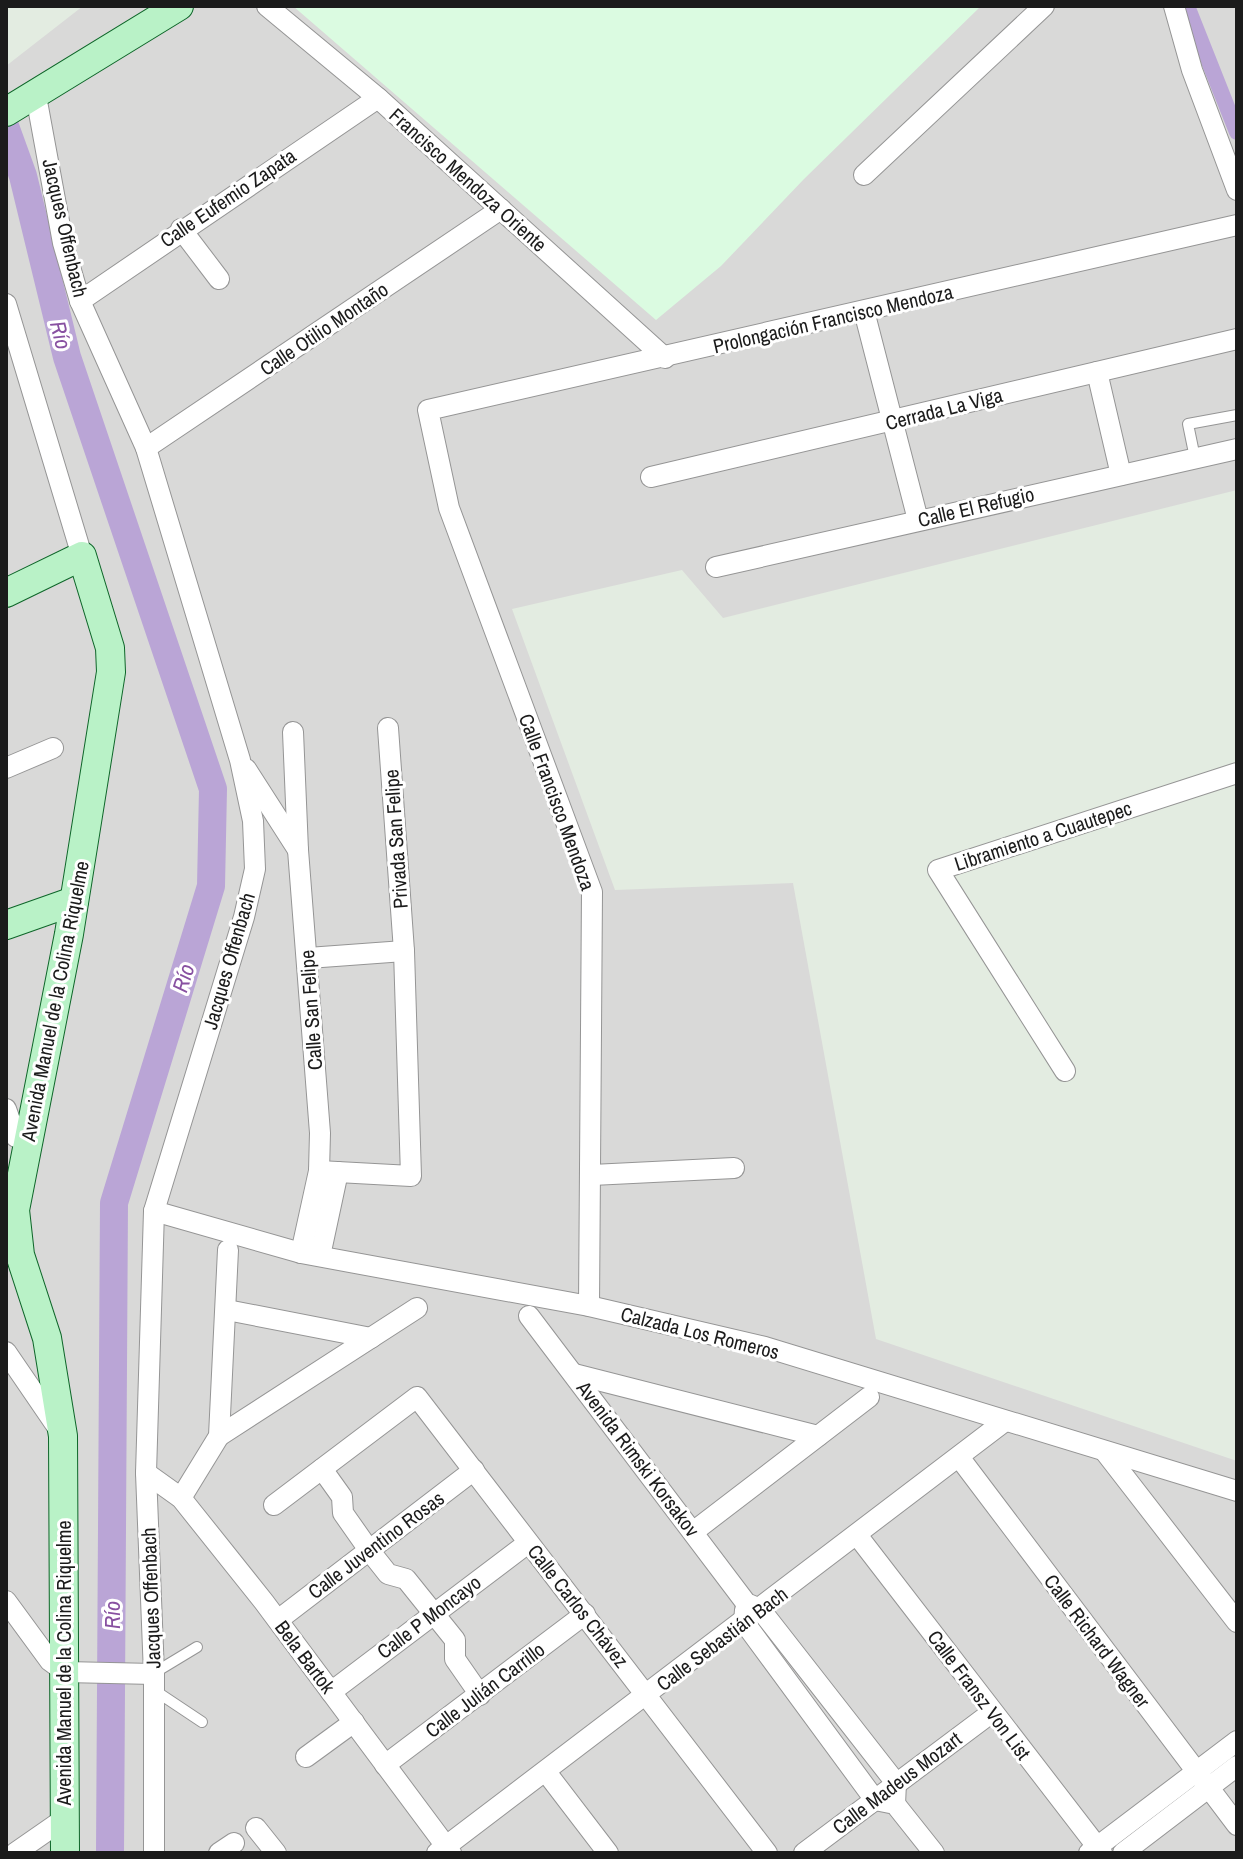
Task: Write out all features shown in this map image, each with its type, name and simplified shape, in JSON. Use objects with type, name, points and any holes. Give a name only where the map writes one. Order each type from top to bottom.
[{"type":"street","points":[[22,104],[179,6]]},
{"type":"street","name":"Francisco Mendoza Oriente","points":[[267,6],[378,98],[665,358]]},
{"type":"street","points":[[864,175],[1044,6]]},
{"type":"street","points":[[1174,6],[1192,70],[1237,190]]},
{"type":"street","name":"Calle Eufemio Zapata","points":[[80,301],[181,229],[378,98]]},
{"type":"street","name":"Jacques Offenbach","points":[[22,104],[80,301],[146,448],[240,760],[253,821],[255,869],[154,1211],[146,1473],[154,1853]]},
{"type":"street","name":"Calle Otilio Montaño","points":[[146,448],[501,209]]},
{"type":"street","name":"Prolongación Francisco Mendoza","points":[[428,410],[1237,225]]},
{"type":"street","points":[[181,229],[219,279]]},
{"type":"street","name":"Avenida Manuel de la Colina Riquelme","points":[[6,304],[10,330],[110,648],[111,672],[74,901],[17,1137],[14,1229],[17,1279],[47,1338],[63,1436],[72,1672],[65,1853]]},
{"type":"street","points":[[864,311],[918,520]]},
{"type":"street","name":"Cerrada La Viga","points":[[651,477],[1237,339]]},
{"type":"street","points":[[1097,372],[1121,475]]},
{"type":"street","name":"Calle Francisco Mendoza","points":[[428,410],[449,508],[592,892],[589,1306]]},
{"type":"street","name":"Calle El Refugio","points":[[716,567],[1237,449]]},
{"type":"street","points":[[6,593],[82,556]]},
{"type":"street","name":"Privada San Felipe","points":[[388,728],[404,951]]},
{"type":"street","points":[[293,732],[298,850]]},
{"type":"street","points":[[6,768],[53,748]]},
{"type":"street","points":[[240,760],[298,850]]},
{"type":"street","name":"Libramiento a Cuautepec","points":[[1065,1071],[938,870],[1237,773]]},
{"type":"street","name":"Calle San Felipe","points":[[298,850],[328,1172],[310,1254]]},
{"type":"street","points":[[6,925],[74,901]]},
{"type":"street","points":[[308,958],[404,951],[411,1176],[328,1172]]},
{"type":"street","points":[[6,1109],[17,1137]]},
{"type":"street","points":[[592,1175],[734,1168]]},
{"type":"street","name":"Calzada Los Romeros","points":[[154,1211],[310,1254],[589,1306],[765,1347],[1237,1491]]},
{"type":"street","points":[[219,1436],[228,1250]]},
{"type":"street","points":[[181,1498],[219,1436],[417,1308]]},
{"type":"street","points":[[227,1310],[371,1338]]},
{"type":"street","name":"Avenida Rimski Korsakov","points":[[529,1316],[750,1611],[788,1682],[889,1796],[934,1853]]},
{"type":"street","points":[[6,1352],[63,1436]]},
{"type":"street","points":[[574,1374],[818,1436]]},
{"type":"street","name":"Calle Carlos Chávez","points":[[322,1469],[417,1397],[767,1853]]},
{"type":"street","points":[[693,1532],[869,1397]]},
{"type":"street","name":"Calle Sebastián Bach","points":[[445,1851],[648,1695],[750,1611],[857,1535],[1005,1421]]},
{"type":"street","points":[[1106,1453],[1237,1622]]},
{"type":"street","name":"Calle Richard Wagner","points":[[959,1457],[1237,1825]]},
{"type":"street","points":[[274,1505],[322,1469],[342,1497],[343,1513],[369,1550],[388,1574],[406,1579],[455,1640],[455,1659],[480,1695]]},
{"type":"street","name":"Calle Juventino Rosas","points":[[278,1620],[474,1470]]},
{"type":"street","name":"Bela Bartok","points":[[146,1473],[181,1498],[278,1620],[445,1851]]},
{"type":"street","name":"Calle Fransz Von List","points":[[857,1535],[1096,1851]]},
{"type":"street","name":"Calle P Moncayo","points":[[331,1692],[528,1543]]},
{"type":"street","points":[[6,1601],[50,1661],[72,1672],[149,1679]]},
{"type":"street","name":"Avenida Rimski Korsakov","points":[[750,1611],[805,1667],[889,1796]]},
{"type":"street","name":"Calle Julián Carrillo","points":[[385,1765],[585,1614]]},
{"type":"street","points":[[788,1682],[805,1667]]},
{"type":"street","name":"Calle Madeus Mozart","points":[[804,1853],[889,1796],[991,1713]]},
{"type":"street","points":[[306,1757],[354,1722]]},
{"type":"street","points":[[1123,1853],[1202,1780],[1237,1741]]},
{"type":"street","points":[[1096,1851],[1202,1780],[1237,1766]]},
{"type":"street","points":[[546,1772],[608,1853]]},
{"type":"street","points":[[6,1842],[14,1853],[64,1819]]},
{"type":"street","points":[[256,1828],[276,1853]]},
{"type":"lane","points":[[1195,458],[1188,424],[1237,415]]},
{"type":"lane","points":[[197,1647],[149,1679],[202,1722]]},
{"type":"shaded area","points":[[83,6],[1237,6],[1237,490],[723,618],[682,570],[512,609],[615,890],[793,883],[876,1339],[1237,1461],[1237,1853],[6,1853],[6,66]]},
{"type":"shaded area","points":[[293,6],[981,6],[804,179],[721,266],[656,320]]},
{"type":"waterway","points":[[1187,6],[1237,132]]},
{"type":"waterway","name":"Río","points":[[6,129],[23,176],[67,357],[213,789],[211,886],[114,1203],[110,1853]]}]
